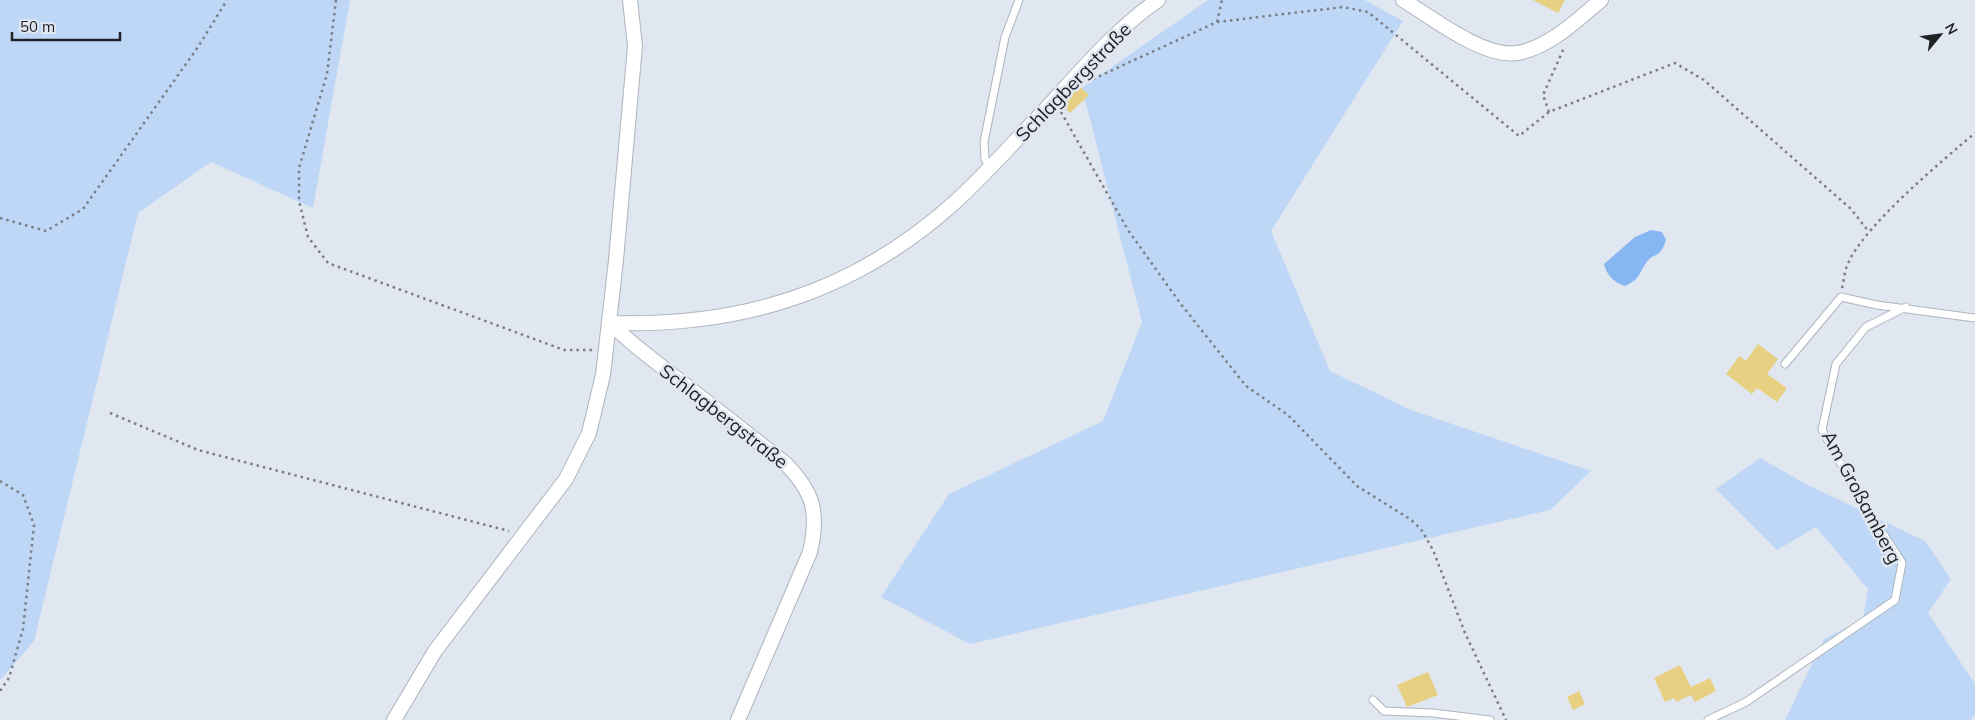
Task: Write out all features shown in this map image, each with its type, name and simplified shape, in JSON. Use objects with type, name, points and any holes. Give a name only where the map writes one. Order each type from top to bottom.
[{"type":"street","points":[[394,720],[435,651],[566,479],[590,434],[600,394],[606,350],[635,46],[630,0]]},
{"type":"street","name":"Schlagbergstraße","points":[[609,323],[674,322],[717,316],[792,299],[838,282],[862,270],[910,238],[954,202],[990,167],[1110,40],[1158,0]]},
{"type":"street","points":[[1403,0],[1464,37],[1500,52],[1518,52],[1529,49],[1569,27],[1601,0]]},
{"type":"street","name":"Schlagbergstraße","points":[[609,323],[786,464],[802,482],[812,502],[815,523],[810,552],[738,720]]},
{"type":"lane","name":"Schlagbergstraße","points":[[990,167],[985,159],[984,142],[1005,37],[1019,0]]},
{"type":"lane","points":[[1785,364],[1841,297],[1877,305],[1906,307],[1975,318]]},
{"type":"lane","name":"Am Großamberg","points":[[1708,720],[1746,702],[1896,600],[1902,563],[1859,496],[1822,430],[1836,364],[1866,327],[1906,307]]},
{"type":"lane","points":[[1373,700],[1384,712],[1433,713],[1490,720]]},
{"type":"path","points":[[0,218],[46,231],[82,209],[198,46],[227,0]]},
{"type":"path","points":[[336,0],[327,74],[298,168],[299,200],[308,237],[328,263],[564,350],[606,350]]},
{"type":"path","points":[[1217,22],[1222,0]]},
{"type":"path","points":[[1085,83],[1217,22],[1343,7],[1368,12],[1519,136],[1549,112],[1675,64],[1704,80],[1851,209],[1869,232]]},
{"type":"path","points":[[1549,112],[1543,95],[1566,44],[1569,27]]},
{"type":"path","points":[[1058,95],[1059,108],[1066,124],[1128,230],[1180,303],[1246,386],[1288,415],[1357,486],[1410,519],[1421,529],[1433,550],[1466,633],[1506,720]]},
{"type":"path","points":[[1841,297],[1847,265],[1869,232],[1948,156],[1975,133]]},
{"type":"path","points":[[110,414],[198,450],[525,535]]},
{"type":"path","points":[[0,481],[23,495],[34,525],[23,629],[9,678],[0,691]]},
{"type":"shaded area","points":[[0,0],[350,0],[313,208],[211,162],[138,213],[34,641],[0,680]]},
{"type":"shaded area","points":[[1208,0],[1365,0],[1403,21],[1271,231],[1330,371],[1411,410],[1591,471],[1550,510],[970,644],[881,597],[949,494],[1103,421],[1142,322],[1082,88]]},
{"type":"shaded area","points":[[1760,458],[1806,484],[1925,541],[1951,579],[1928,613],[1975,684],[1975,715],[1971,720],[1785,720],[1824,639],[1863,619],[1868,589],[1816,527],[1777,550],[1716,489]]},
{"type":"water","points":[[1651,230],[1662,232],[1666,240],[1661,251],[1649,259],[1633,281],[1625,286],[1617,283],[1609,275],[1604,264],[1635,237]]},
{"type":"building","points":[[1533,0],[1565,0],[1558,13]]},
{"type":"building","points":[[1079,86],[1089,95],[1070,113],[1062,105]]},
{"type":"building","points":[[1758,344],[1778,359],[1767,374],[1787,388],[1777,402],[1757,388],[1752,394],[1726,374],[1739,356],[1746,361]]},
{"type":"building","points":[[1680,665],[1691,687],[1710,678],[1716,691],[1695,702],[1691,695],[1676,702],[1674,698],[1665,702],[1654,678]]},
{"type":"building","points":[[1428,672],[1438,695],[1407,707],[1397,685]]},
{"type":"building","points":[[1579,691],[1585,704],[1573,710],[1567,697]]}]
